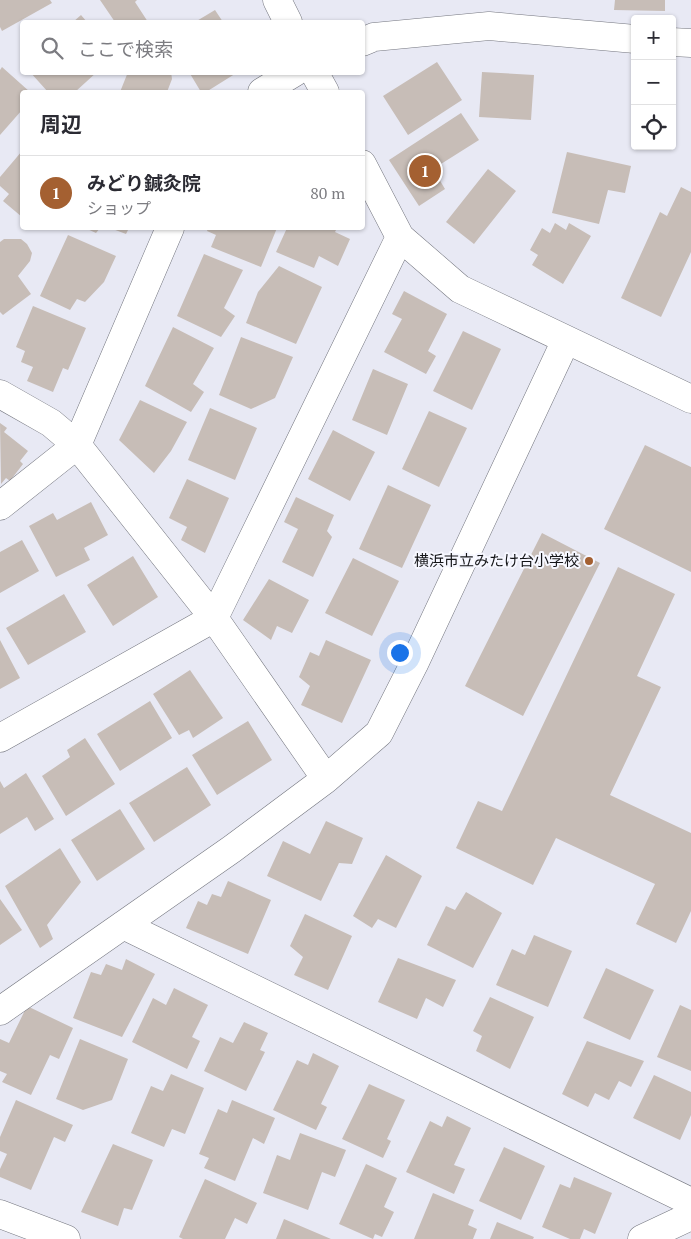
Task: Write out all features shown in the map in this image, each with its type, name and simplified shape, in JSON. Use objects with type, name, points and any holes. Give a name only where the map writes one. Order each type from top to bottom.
[{"type":"street","points":[[277,0],[287,20]]},
{"type":"street","points":[[365,41],[374,37],[489,26],[631,39]]},
{"type":"street","points":[[676,42],[691,43]]},
{"type":"street","points":[[265,90],[290,75]]},
{"type":"street","points":[[316,75],[324,90]]},
{"type":"street","points":[[365,170],[400,237],[460,288],[691,399]]},
{"type":"street","points":[[0,506],[77,445],[169,230]]},
{"type":"street","points":[[0,738],[214,618],[400,237]]},
{"type":"street","points":[[0,1011],[232,849],[326,779],[379,733],[414,664],[566,340]]},
{"type":"street","points":[[0,394],[52,423],[77,445],[214,618],[326,779]]},
{"type":"street","points":[[123,925],[691,1202]]},
{"type":"street","points":[[0,1214],[66,1239]]},
{"type":"street","points":[[642,1239],[691,1216]]},
{"type":"building","points":[[0,0],[50,0],[52,3],[2,31],[0,27]]},
{"type":"building","points":[[100,0],[137,0],[135,2],[147,20],[114,20]]},
{"type":"building","points":[[615,0],[665,0],[665,11],[614,10]]},
{"type":"building","points":[[215,10],[222,20],[198,20]]},
{"type":"building","points":[[81,15],[85,20],[75,20]]},
{"type":"building","points":[[437,62],[462,100],[408,135],[383,96]]},
{"type":"building","points":[[2,67],[28,90],[20,90],[20,112],[0,135],[0,70]]},
{"type":"building","points":[[482,72],[534,75],[531,120],[479,117]]},
{"type":"building","points":[[33,75],[94,75],[77,90],[46,90]]},
{"type":"building","points":[[127,75],[171,75],[172,79],[168,90],[121,90]]},
{"type":"building","points":[[191,75],[233,75],[209,90],[200,90]]},
{"type":"building","points":[[461,113],[479,140],[433,169],[445,189],[419,206],[389,160]]},
{"type":"building","points":[[567,152],[631,166],[625,193],[608,190],[599,224],[552,213]]},
{"type":"building","points":[[20,153],[20,215],[3,201],[9,194],[0,186],[0,177]]},
{"type":"building","points":[[488,169],[516,191],[474,244],[446,222]]},
{"type":"building","points":[[681,187],[691,192],[691,252],[661,317],[621,298],[660,212],[667,216]]},
{"type":"building","points":[[555,223],[566,230],[569,223],[591,236],[563,284],[532,265],[538,255],[530,250],[542,228],[550,233]]},
{"type":"building","points":[[115,230],[128,230],[126,234]]},
{"type":"building","points":[[276,230],[261,267],[211,247],[216,235],[207,231]]},
{"type":"building","points":[[286,230],[336,230],[335,232],[350,239],[338,266],[319,256],[314,268],[276,252]]},
{"type":"building","points":[[68,235],[116,256],[104,282],[85,302],[77,299],[70,310],[40,296]]},
{"type":"building","points":[[4,239],[21,239],[27,244],[32,253],[30,261],[18,276],[31,294],[3,315],[0,312],[0,242]]},
{"type":"building","points":[[204,254],[243,270],[224,308],[235,316],[221,337],[177,316]]},
{"type":"building","points":[[279,266],[322,287],[296,344],[246,323],[258,292]]},
{"type":"building","points":[[404,291],[447,314],[428,351],[436,356],[426,374],[384,352],[402,319],[392,314]]},
{"type":"building","points":[[33,306],[86,328],[68,370],[63,368],[53,392],[27,381],[33,367],[21,362],[25,351],[16,347]]},
{"type":"building","points":[[173,327],[214,348],[193,384],[204,392],[191,412],[145,386]]},
{"type":"building","points":[[463,331],[501,349],[472,410],[433,391]]},
{"type":"building","points":[[241,337],[293,357],[275,398],[251,409],[219,395]]},
{"type":"building","points":[[373,369],[408,384],[387,435],[352,420]]},
{"type":"building","points":[[140,400],[187,422],[171,451],[154,473],[119,440]]},
{"type":"building","points":[[210,408],[257,428],[235,480],[188,460]]},
{"type":"building","points":[[429,411],[467,428],[439,487],[402,469]]},
{"type":"building","points":[[0,423],[7,428],[4,432],[28,451],[20,461],[23,464],[10,481],[6,478],[1,484]]},
{"type":"building","points":[[333,430],[375,452],[350,501],[308,479]]},
{"type":"building","points":[[645,445],[691,467],[691,572],[604,529]]},
{"type":"building","points":[[187,479],[229,498],[205,553],[181,540],[187,527],[169,518]]},
{"type":"building","points":[[388,485],[431,505],[402,568],[359,549]]},
{"type":"building","points":[[296,497],[334,515],[327,531],[332,537],[313,577],[282,562],[298,529],[284,522]]},
{"type":"building","points":[[91,502],[108,535],[84,548],[90,560],[56,577],[29,526],[53,513],[57,520]]},
{"type":"building","points":[[542,533],[600,563],[523,716],[465,686]]},
{"type":"building","points":[[22,540],[39,571],[0,593],[0,552]]},
{"type":"building","points":[[133,556],[158,597],[113,626],[87,585]]},
{"type":"building","points":[[353,558],[399,581],[372,636],[325,613]]},
{"type":"building","points":[[618,567],[675,594],[637,676],[661,687],[610,795],[691,833],[691,911],[676,943],[636,924],[655,884],[556,838],[533,885],[456,848],[478,801],[502,811]]},
{"type":"building","points":[[269,579],[309,600],[292,633],[277,626],[271,640],[243,620]]},
{"type":"building","points":[[64,594],[86,632],[28,665],[6,628]]},
{"type":"building","points":[[0,640],[20,678],[0,689]]},
{"type":"building","points":[[326,640],[371,660],[342,723],[301,705],[310,686],[299,677],[310,652],[319,656]]},
{"type":"building","points":[[190,670],[223,718],[193,738],[189,730],[179,735],[153,694]]},
{"type":"building","points":[[150,701],[172,738],[120,771],[97,734]]},
{"type":"building","points":[[248,721],[272,760],[217,795],[192,755]]},
{"type":"building","points":[[85,738],[115,784],[66,816],[42,776],[70,757],[67,750]]},
{"type":"building","points":[[187,767],[211,805],[154,842],[129,803]]},
{"type":"building","points":[[26,773],[54,819],[35,831],[27,817],[0,834],[0,781],[4,788]]},
{"type":"building","points":[[120,809],[145,849],[97,881],[71,840]]},
{"type":"building","points":[[326,821],[363,838],[352,864],[339,863],[321,901],[267,876],[283,841],[310,854]]},
{"type":"building","points":[[60,848],[81,882],[47,925],[53,939],[40,948],[5,886]]},
{"type":"building","points":[[386,855],[422,876],[396,928],[378,919],[372,928],[353,916]]},
{"type":"building","points":[[228,881],[271,900],[248,954],[186,928],[198,901],[207,905],[212,894],[221,897]]},
{"type":"building","points":[[466,892],[502,913],[473,968],[427,945],[446,906],[455,910]]},
{"type":"building","points":[[0,899],[22,930],[0,945]]},
{"type":"building","points":[[305,914],[352,936],[328,990],[294,975],[303,957],[290,946]]},
{"type":"building","points":[[534,935],[572,951],[548,1007],[496,985],[512,949],[525,955]]},
{"type":"building","points":[[398,958],[456,980],[443,1007],[426,998],[417,1019],[378,1002]]},
{"type":"building","points":[[126,959],[155,974],[122,1037],[73,1018],[91,972],[101,975],[106,964],[122,970]]},
{"type":"building","points":[[606,968],[654,990],[630,1040],[583,1018]]},
{"type":"building","points":[[174,988],[208,1005],[192,1037],[200,1041],[187,1069],[132,1042],[153,998],[166,1005]]},
{"type":"building","points":[[490,997],[534,1017],[510,1069],[476,1051],[482,1036],[473,1031]]},
{"type":"building","points":[[680,1005],[691,1010],[691,1071],[657,1057]]},
{"type":"building","points":[[27,1006],[73,1028],[59,1059],[50,1055],[31,1095],[2,1082],[7,1074],[0,1071],[0,1039],[9,1043]]},
{"type":"building","points":[[244,1022],[268,1033],[260,1050],[265,1052],[246,1091],[204,1071],[220,1037],[233,1043]]},
{"type":"building","points":[[80,1039],[128,1059],[112,1100],[83,1110],[56,1099]]},
{"type":"building","points":[[587,1041],[644,1061],[631,1087],[619,1081],[609,1100],[595,1093],[588,1107],[562,1094]]},
{"type":"building","points":[[313,1053],[339,1066],[321,1104],[327,1107],[316,1130],[273,1110],[297,1060],[308,1065]]},
{"type":"building","points":[[171,1074],[204,1088],[185,1134],[172,1129],[164,1147],[131,1133],[151,1086],[163,1091]]},
{"type":"building","points":[[654,1075],[691,1092],[691,1115],[680,1140],[633,1118]]},
{"type":"building","points":[[369,1084],[405,1100],[387,1139],[391,1141],[383,1158],[342,1139]]},
{"type":"building","points":[[16,1100],[73,1125],[65,1142],[54,1137],[31,1190],[0,1177],[0,1169],[7,1154],[0,1151],[0,1137]]},
{"type":"building","points":[[232,1100],[275,1118],[264,1144],[253,1138],[235,1181],[204,1168],[209,1158],[199,1154],[218,1109],[227,1113]]},
{"type":"building","points":[[447,1116],[471,1128],[454,1165],[465,1169],[454,1194],[406,1172],[430,1121],[442,1127]]},
{"type":"building","points":[[300,1133],[346,1150],[335,1177],[322,1172],[308,1210],[263,1193],[277,1155],[290,1160]]},
{"type":"building","points":[[113,1144],[153,1160],[132,1210],[124,1208],[118,1226],[81,1212]]},
{"type":"building","points":[[504,1147],[545,1166],[521,1220],[479,1201]]},
{"type":"building","points":[[366,1164],[397,1178],[384,1207],[394,1212],[382,1237],[375,1234],[373,1239],[339,1224]]},
{"type":"building","points":[[574,1177],[612,1193],[595,1234],[584,1229],[580,1239],[570,1239],[542,1227],[560,1184],[570,1188]]},
{"type":"building","points":[[205,1179],[257,1203],[247,1224],[235,1218],[225,1239],[183,1239],[179,1237]]},
{"type":"building","points":[[433,1193],[474,1210],[468,1225],[477,1229],[473,1239],[414,1239]]},
{"type":"building","points":[[284,1219],[331,1239],[276,1239]]},
{"type":"building","points":[[497,1222],[534,1237],[533,1239],[490,1239]]},
{"type":"place","name":"みどり鍼灸院","points":[[425,171]]},
{"type":"place","name":"横浜市立みたけ台小学校","points":[[589,561]]}]
